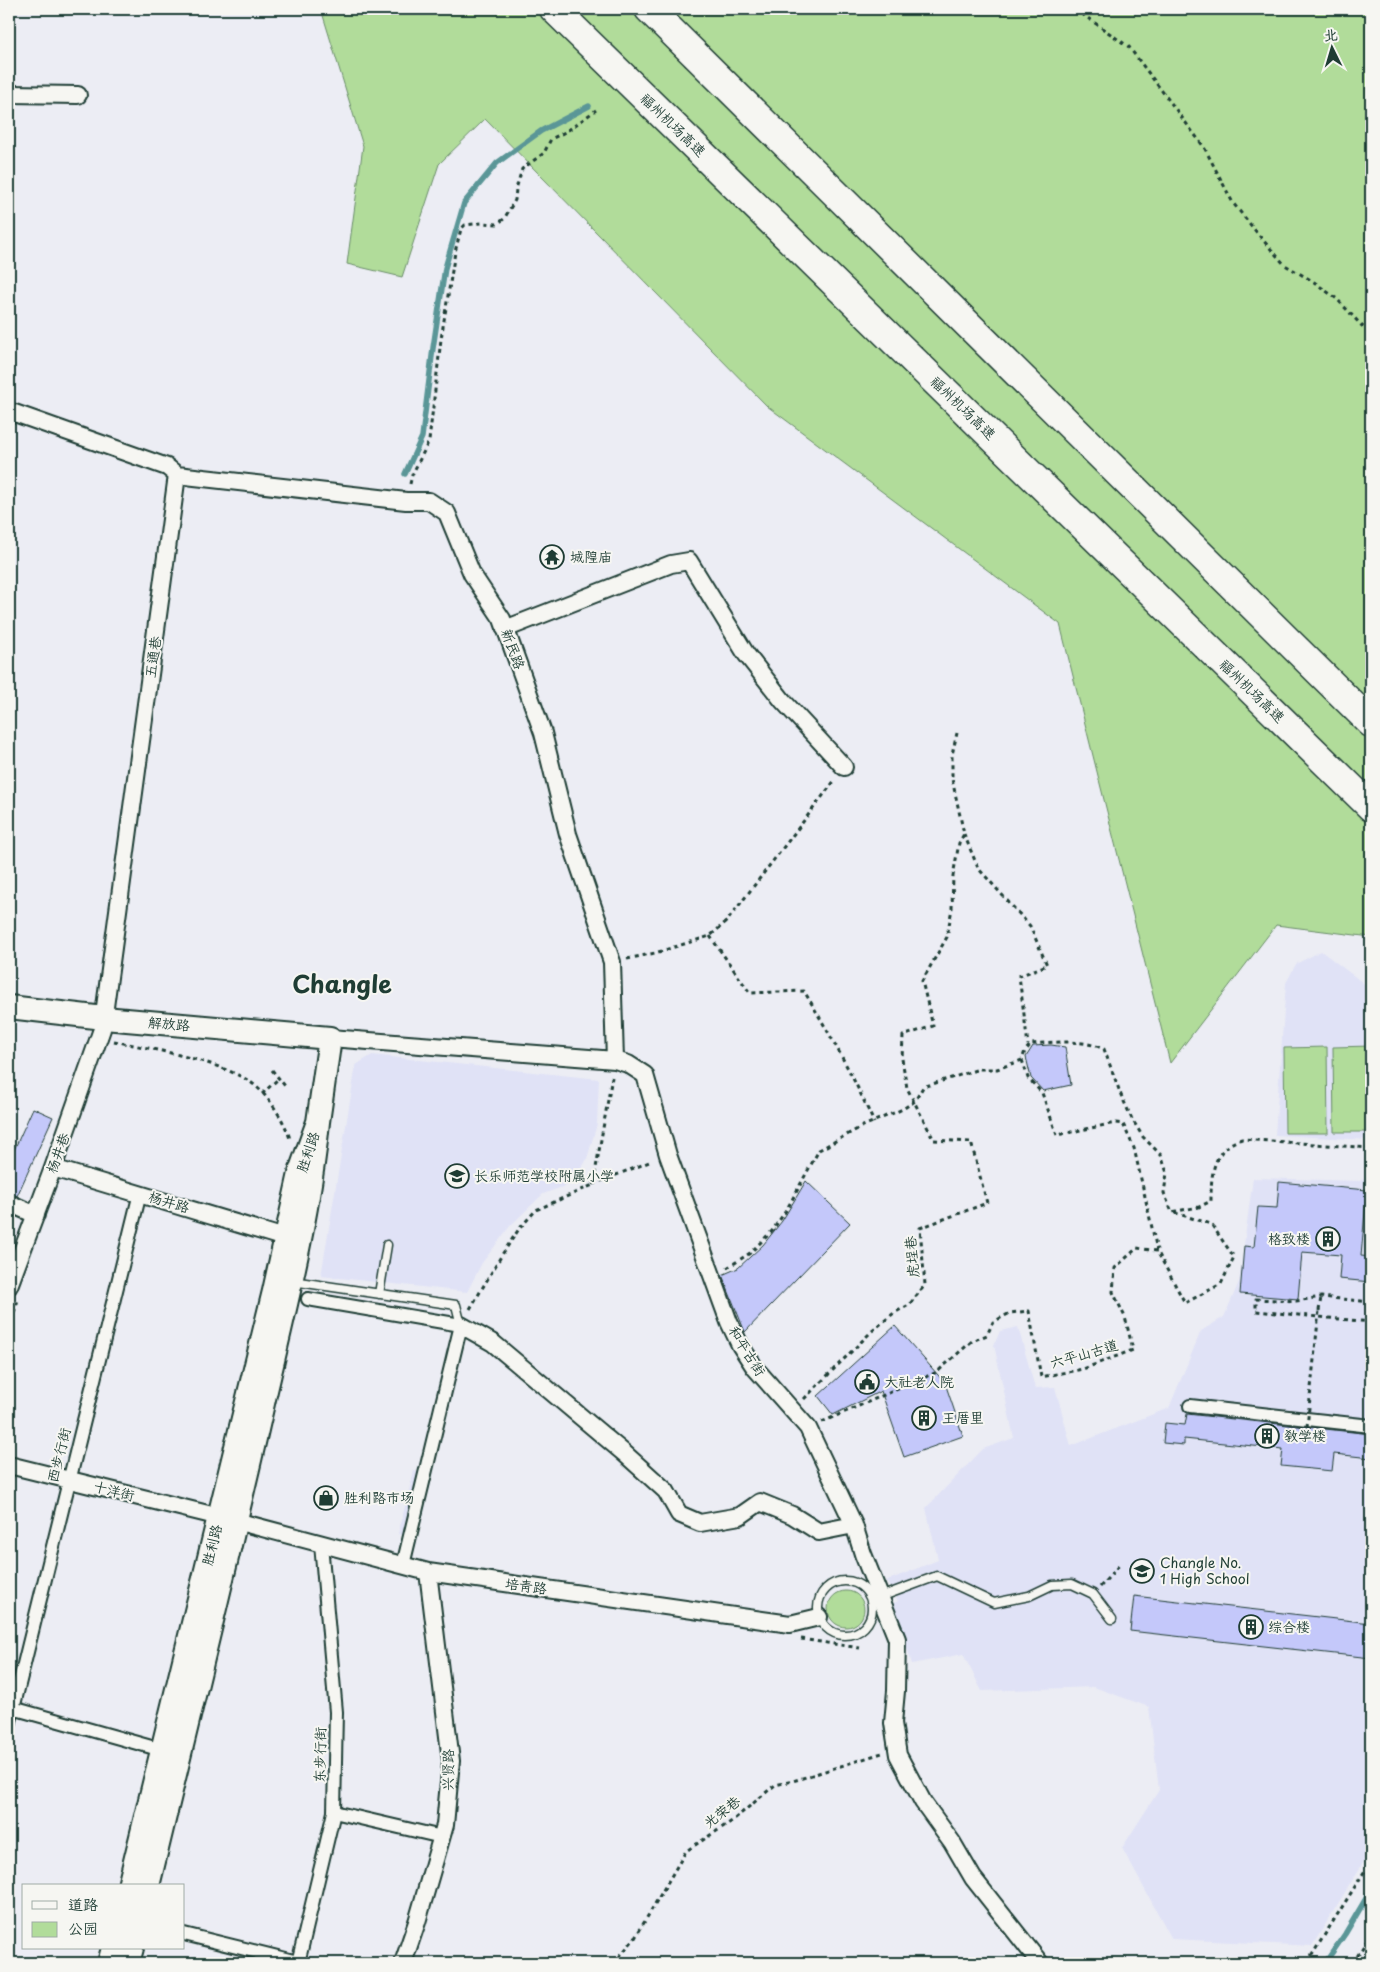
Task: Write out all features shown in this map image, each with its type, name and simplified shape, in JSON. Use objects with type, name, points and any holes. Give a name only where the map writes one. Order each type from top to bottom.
[{"type":"highway","name":"福州机场高速","points":[[554,9],[1371,807]]},
{"type":"highway","points":[[649,9],[1371,723]]},
{"type":"main road","name":"解放路","points":[[9,1007],[104,1018],[330,1038]]},
{"type":"main road","points":[[318,1122],[330,1038]]},
{"type":"main road","name":"胜利路","points":[[148,1884],[228,1519],[301,1169],[318,1122]]},
{"type":"main road","name":"胜利路","points":[[129,1884],[162,1750],[228,1519],[290,1281],[313,1172],[318,1122]]},
{"type":"main road","points":[[109,1963],[112,1950]]},
{"type":"main road","points":[[128,1963],[131,1950]]},
{"type":"street","points":[[9,94],[78,95]]},
{"type":"street","points":[[9,411],[167,467],[177,475]]},
{"type":"street","name":"新民路","points":[[177,475],[406,501],[429,501],[447,513],[472,574],[502,619],[543,733],[568,834],[612,962],[615,1060]]},
{"type":"street","name":"五通巷","points":[[104,1018],[177,475]]},
{"type":"street","points":[[506,629],[671,564],[689,561],[746,654],[782,701],[844,767]]},
{"type":"street","name":"杨井巷","points":[[9,1286],[53,1168],[104,1018]]},
{"type":"street","name":"和平古街","points":[[330,1038],[615,1060],[628,1064],[645,1075],[668,1155],[711,1277],[740,1345],[755,1368],[808,1428],[854,1525],[876,1599],[897,1639],[893,1723],[897,1749]]},
{"type":"street","name":"杨井路","points":[[53,1168],[286,1238]]},
{"type":"street","name":"西步行街","points":[[9,1725],[11,1708],[140,1193]]},
{"type":"street","points":[[9,1203],[36,1215]]},
{"type":"street","points":[[308,1299],[461,1325],[493,1343],[624,1453],[666,1491],[679,1514],[700,1523],[740,1516],[760,1502],[792,1515],[819,1532],[854,1525]]},
{"type":"street","points":[[403,1565],[461,1325]]},
{"type":"street","points":[[1190,1406],[1371,1426]]},
{"type":"street","name":"十洋街","points":[[9,1465],[228,1519]]},
{"type":"street","name":"培青路","points":[[228,1519],[428,1572],[790,1624],[819,1617]]},
{"type":"street","name":"东步行街","points":[[298,1963],[334,1812],[336,1712],[321,1544]]},
{"type":"street","name":"兴贤路","points":[[403,1963],[445,1825],[451,1761],[428,1572]]},
{"type":"street","points":[[11,1708],[162,1750]]},
{"type":"street","points":[[897,1749],[898,1755],[923,1802],[952,1842],[973,1878],[1040,1963]]},
{"type":"street","points":[[334,1812],[442,1837]]},
{"type":"street","points":[[185,1934],[298,1963]]},
{"type":"lane","points":[[379,1294],[387,1245]]},
{"type":"lane","points":[[290,1281],[456,1305],[461,1325]]},
{"type":"lane","points":[[876,1599],[937,1576],[994,1603],[1029,1596],[1052,1585],[1072,1584],[1093,1594],[1112,1619]]},
{"type":"lane","points":[[837,1582],[854,1582],[862,1586],[876,1599],[868,1625],[854,1634],[845,1636],[829,1631],[819,1617],[819,1600],[829,1586],[837,1582]]},
{"type":"path","points":[[1075,9],[1128,47],[1204,147],[1233,202],[1262,239],[1286,265],[1337,299],[1362,326],[1371,332]]},
{"type":"path","points":[[406,501],[412,475],[429,441],[441,339],[455,252],[461,229],[465,225],[497,224],[504,219],[515,200],[522,169],[544,153],[550,139],[567,132],[596,110]]},
{"type":"path","points":[[958,733],[952,755],[952,778],[964,834],[978,868],[1030,926],[1047,965],[1019,976],[1028,1046],[1022,1060],[1028,1078],[1042,1093],[1057,1135],[1115,1123],[1123,1124],[1134,1148],[1157,1251],[1185,1303],[1221,1284],[1234,1257],[1211,1224],[1172,1212],[1164,1194],[1166,1172],[1161,1155],[1142,1137],[1132,1119],[1121,1096],[1104,1049],[1091,1043],[1048,1042],[1028,1046]]},
{"type":"path","points":[[612,962],[655,953],[710,936],[728,921],[826,794],[844,767]]},
{"type":"path","points":[[915,1102],[907,1088],[902,1059],[903,1036],[933,1026],[922,981],[947,937],[952,908],[953,876],[959,843],[964,834]]},
{"type":"path","points":[[710,936],[750,993],[804,991],[836,1044],[874,1123]]},
{"type":"path","points":[[98,1040],[216,1065],[250,1082],[273,1105],[285,1124],[292,1145]]},
{"type":"path","points":[[593,1185],[615,1060]]},
{"type":"path","points":[[711,1277],[750,1253],[772,1231],[787,1209],[819,1150],[863,1126],[874,1123],[915,1102],[923,1087],[979,1070],[997,1069],[1022,1060]]},
{"type":"path","points":[[272,1070],[286,1086]]},
{"type":"path","points":[[262,1094],[279,1078]]},
{"type":"path","name":"虎埕巷","points":[[793,1410],[871,1332],[894,1313],[909,1305],[925,1285],[920,1228],[987,1203],[971,1142],[934,1140],[915,1102]]},
{"type":"path","points":[[1172,1212],[1199,1207],[1210,1201],[1212,1171],[1217,1159],[1232,1142],[1242,1139],[1371,1148]]},
{"type":"path","points":[[461,1325],[502,1253],[519,1228],[536,1210],[668,1155]]},
{"type":"path","name":"六平山古道","points":[[808,1428],[937,1372],[972,1341],[987,1335],[993,1322],[1010,1313],[1029,1311],[1041,1377],[1083,1369],[1133,1350],[1126,1318],[1113,1292],[1115,1268],[1137,1248],[1157,1251]]},
{"type":"path","points":[[1307,1427],[1321,1296]]},
{"type":"path","points":[[1371,1302],[1321,1296],[1296,1301],[1256,1298],[1256,1311],[1371,1322]]},
{"type":"path","points":[[1093,1594],[1121,1563]]},
{"type":"path","name":"光荣巷","points":[[614,1963],[635,1938],[686,1851],[732,1821],[775,1785],[897,1749]]},
{"type":"path","points":[[1307,1963],[1371,1861]]},
{"type":"path","points":[[1353,1963],[1371,1934]]},
{"type":"shaded area","points":[[1321,951],[1371,989],[1371,1140],[1275,1135],[1286,983],[1296,964]]},
{"type":"shaded area","name":"长乐师范学校附属小学","points":[[372,1055],[599,1079],[597,1124],[587,1159],[573,1183],[543,1194],[510,1226],[482,1263],[467,1292],[321,1276],[356,1065]]},
{"type":"shaded area","name":"Changle No. 1 High School","points":[[1371,1174],[1371,1850],[1312,1946],[1172,1939],[1122,1848],[1159,1790],[1149,1707],[1094,1687],[982,1691],[963,1654],[912,1664],[898,1619],[890,1605],[898,1601],[886,1581],[938,1560],[926,1508],[983,1449],[1014,1438],[994,1345],[1000,1331],[1018,1327],[1035,1388],[1055,1387],[1071,1446],[1169,1408],[1201,1331],[1224,1317],[1239,1282],[1253,1178],[1360,1181]]},
{"type":"shaded area","points":[[414,1471],[430,1474],[413,1537],[398,1534]]},
{"type":"green space","points":[[321,9],[1371,9],[1371,937],[1276,925],[1170,1063],[1060,624],[767,406],[485,119],[439,164],[402,277],[347,264],[363,146]]},
{"type":"green space","points":[[1371,1046],[1371,1132],[1334,1132],[1333,1047]]},
{"type":"green space","points":[[1327,1047],[1328,1133],[1285,1133],[1284,1048]]},
{"type":"green space","points":[[846,1591],[853,1592],[859,1596],[863,1602],[863,1616],[859,1622],[853,1626],[846,1627],[839,1626],[833,1622],[829,1616],[828,1609],[829,1602],[833,1596],[839,1592]]},
{"type":"building","points":[[1051,1045],[1065,1047],[1071,1085],[1043,1091],[1031,1078],[1026,1057],[1033,1046]]},
{"type":"building","points":[[33,1108],[53,1117],[17,1196],[9,1193],[9,1161]]},
{"type":"building","points":[[806,1181],[850,1223],[745,1332],[722,1275],[738,1268],[763,1245],[782,1221]]},
{"type":"building","name":"格致楼","points":[[1279,1182],[1367,1190],[1361,1256],[1371,1257],[1371,1282],[1339,1279],[1341,1255],[1302,1252],[1298,1299],[1240,1294],[1244,1246],[1254,1247],[1258,1207],[1277,1208]]},
{"type":"building","points":[[895,1326],[945,1383],[963,1436],[904,1457],[881,1391],[833,1415],[818,1396]]},
{"type":"building","name":"教学楼","points":[[1187,1414],[1371,1434],[1371,1458],[1334,1454],[1332,1471],[1281,1466],[1283,1449],[1184,1439],[1184,1445],[1163,1443],[1165,1423],[1185,1425]]},
{"type":"building","name":"综合楼","points":[[1134,1596],[1371,1623],[1371,1658],[1130,1631]]},
{"type":"waterway","points":[[405,474],[422,437],[445,268],[464,203],[497,163],[541,131],[589,106]]},
{"type":"waterway","points":[[1325,1963],[1371,1890]]},
{"type":"place","name":"城隍庙","points":[[552,557]]},
{"type":"place","name":"长乐师范学校附属小学","points":[[457,1176]]},
{"type":"place","name":"格致楼","points":[[1328,1239]]},
{"type":"place","name":"大社老人院","points":[[867,1382]]},
{"type":"place","name":"王厝里","points":[[924,1418]]},
{"type":"place","name":"教学楼","points":[[1267,1436]]},
{"type":"place","name":"胜利路市场","points":[[326,1498]]},
{"type":"place","name":"Changle No. 1 High School","points":[[1142,1571]]},
{"type":"place","name":"综合楼","points":[[1251,1627]]},
{"type":"district","name":"Changle","points":[[342,985]]}]
